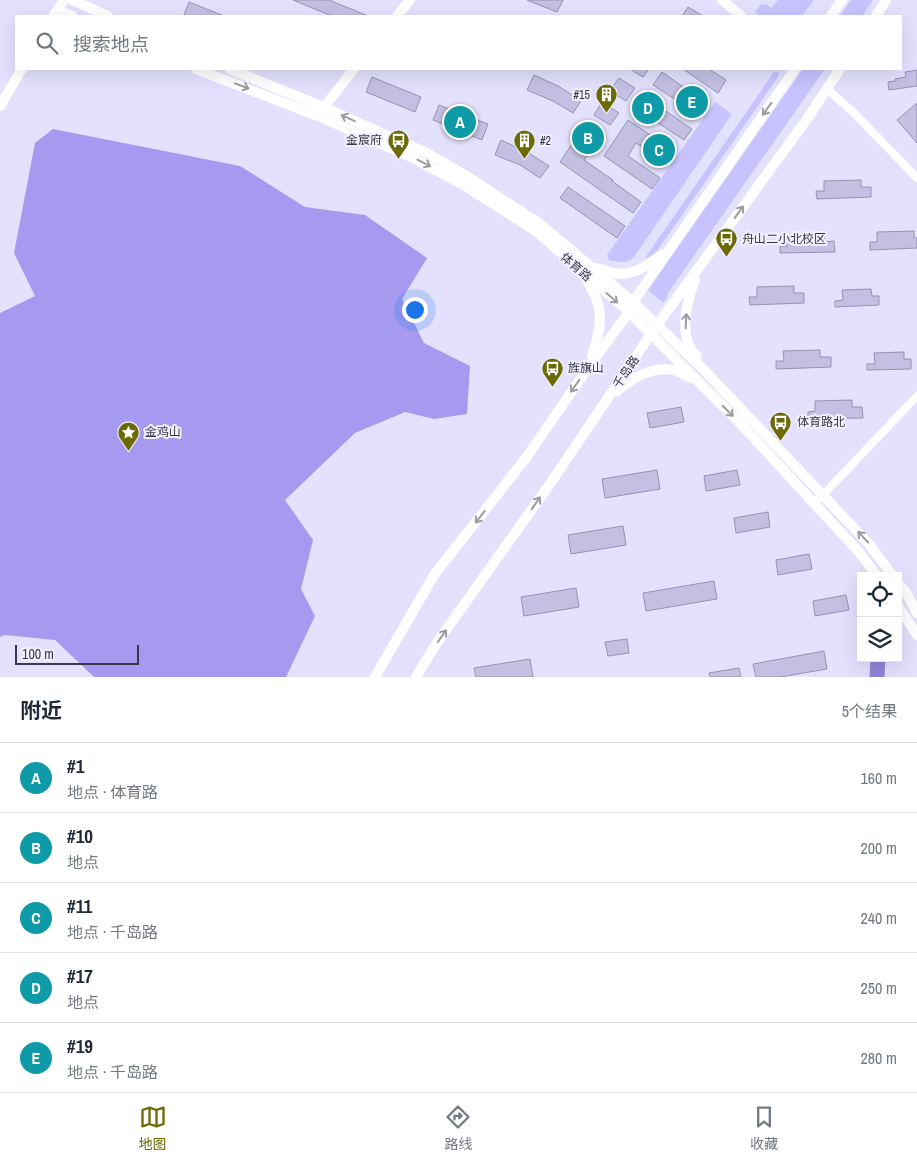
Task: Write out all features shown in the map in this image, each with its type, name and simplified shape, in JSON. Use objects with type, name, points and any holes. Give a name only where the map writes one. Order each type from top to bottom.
[{"type":"street","points":[[72,0],[106,15]]},
{"type":"street","points":[[398,15],[410,0]]},
{"type":"street","points":[[722,0],[740,15]]},
{"type":"street","points":[[832,15],[842,0]]},
{"type":"street","points":[[877,15],[886,0]]},
{"type":"street","points":[[57,6],[70,15]]},
{"type":"street","points":[[0,106],[21,70]]},
{"type":"street","name":"体育路","points":[[199,70],[321,112],[427,153],[465,175],[540,224],[740,423],[859,552],[874,572]]},
{"type":"street","name":"体育路","points":[[232,70],[321,112]]},
{"type":"street","points":[[321,112],[353,70]]},
{"type":"street","points":[[375,677],[434,576],[526,458],[629,312],[632,302],[794,70]]},
{"type":"street","name":"千岛路","points":[[416,677],[436,644],[550,484],[658,325],[807,119],[839,70]]},
{"type":"street","points":[[827,88],[917,178]]},
{"type":"street","points":[[590,365],[600,324],[600,311],[587,270],[597,268],[614,273],[638,271],[670,248]]},
{"type":"street","points":[[703,263],[691,291],[686,336],[689,346],[720,383],[725,392]]},
{"type":"street","name":"体育路","points":[[587,270],[632,302],[658,325],[823,495],[869,544],[890,572]]},
{"type":"street","points":[[606,402],[621,388],[648,371],[662,369],[676,371],[698,380]]},
{"type":"street","points":[[814,502],[823,495],[917,396]]},
{"type":"street","points":[[902,588],[917,613]]},
{"type":"street","points":[[902,612],[917,635]]},
{"type":"shaded area","points":[[778,0],[814,0],[803,15],[759,15],[755,12],[761,4],[766,4],[771,8]]},
{"type":"shaded area","points":[[851,0],[873,0],[863,15],[841,15]]},
{"type":"shaded area","points":[[802,70],[824,70],[668,293],[663,303],[648,290]]},
{"type":"shaded area","points":[[774,72],[779,73],[778,77],[657,251],[645,258]]},
{"type":"shaded area","points":[[715,102],[732,114],[634,257],[625,262],[609,260],[607,255]]},
{"type":"shaded area","points":[[53,129],[240,166],[305,207],[365,215],[427,258],[402,299],[424,343],[470,366],[467,414],[434,419],[405,412],[355,433],[285,500],[313,540],[301,589],[315,616],[286,677],[94,677],[55,640],[5,635],[0,637],[0,313],[35,296],[14,253],[35,143]]},
{"type":"building","points":[[293,0],[329,0],[366,15],[330,15]]},
{"type":"building","points":[[527,0],[563,0],[557,12]]},
{"type":"building","points":[[189,2],[222,15],[184,15]]},
{"type":"building","points":[[688,7],[701,15],[683,15]]},
{"type":"building","points":[[632,70],[648,70],[643,77]]},
{"type":"building","points":[[684,70],[711,70],[726,80],[718,93]]},
{"type":"building","points":[[917,70],[917,86],[889,90],[888,82],[906,77],[905,72]]},
{"type":"building","points":[[662,72],[709,105],[700,116],[653,85]]},
{"type":"building","points":[[534,75],[560,87],[581,101],[573,113],[553,101],[527,90]]},
{"type":"building","points":[[372,77],[421,97],[415,112],[366,92]]},
{"type":"building","points":[[619,78],[635,88],[626,101],[610,91]]},
{"type":"building","points":[[644,96],[692,129],[684,140],[636,109]]},
{"type":"building","name":"#15","points":[[602,102],[619,113],[610,125],[594,115]]},
{"type":"building","points":[[917,103],[917,143],[897,120]]},
{"type":"building","points":[[439,105],[488,124],[482,140],[433,120]]},
{"type":"building","points":[[628,120],[676,152],[667,164],[636,143],[628,156],[660,178],[652,189],[604,156]]},
{"type":"building","points":[[584,126],[600,137],[584,160],[641,202],[633,213],[560,162]]},
{"type":"building","name":"#2","points":[[501,140],[527,152],[549,166],[540,178],[520,165],[495,155]]},
{"type":"building","points":[[861,180],[861,187],[871,187],[871,197],[817,199],[816,191],[824,191],[824,181]]},
{"type":"building","points":[[568,187],[625,226],[617,238],[560,198]]},
{"type":"building","points":[[914,231],[914,238],[917,238],[917,248],[870,250],[870,242],[877,242],[877,232]]},
{"type":"building","points":[[824,234],[824,242],[834,241],[835,252],[780,253],[780,246],[787,246],[787,235]]},
{"type":"building","points":[[794,286],[794,293],[804,293],[804,303],[750,305],[749,297],[757,297],[757,287]]},
{"type":"building","points":[[871,289],[872,296],[879,296],[879,305],[835,307],[835,301],[843,300],[842,290]]},
{"type":"building","points":[[820,350],[820,357],[831,357],[831,367],[776,369],[776,361],[784,361],[783,351]]},
{"type":"building","points":[[904,352],[904,359],[911,359],[911,369],[867,370],[867,364],[875,364],[874,353]]},
{"type":"building","points":[[852,400],[852,407],[862,407],[863,418],[808,419],[808,412],[815,411],[815,401]]},
{"type":"building","points":[[681,407],[684,422],[650,428],[647,413]]},
{"type":"building","points":[[657,470],[660,489],[605,498],[602,479]]},
{"type":"building","points":[[737,470],[740,485],[706,491],[704,476]]},
{"type":"building","points":[[768,512],[770,527],[736,533],[734,518]]},
{"type":"building","points":[[623,526],[626,545],[571,554],[568,535]]},
{"type":"building","points":[[809,554],[812,569],[778,575],[776,560]]},
{"type":"building","points":[[714,581],[717,599],[646,611],[643,593]]},
{"type":"building","points":[[576,588],[579,607],[524,616],[521,597]]},
{"type":"building","points":[[846,595],[849,610],[815,616],[813,601]]},
{"type":"building","points":[[627,639],[629,653],[608,656],[605,642]]},
{"type":"building","points":[[824,651],[827,669],[780,677],[756,677],[753,664]]},
{"type":"building","points":[[530,659],[533,677],[476,677],[474,668]]},
{"type":"building","points":[[739,668],[741,677],[710,677],[709,673]]},
{"type":"waterway","points":[[877,677],[878,662]]},
{"type":"place","name":"#19","points":[[692,102]]},
{"type":"place","name":"#17","points":[[648,108]]},
{"type":"place","name":"#15","points":[[606,114]]},
{"type":"place","name":"#1","points":[[460,122]]},
{"type":"place","name":"#10","points":[[588,138]]},
{"type":"place","name":"#11","points":[[659,150]]},
{"type":"place","name":"金宸府","points":[[398,159]]},
{"type":"place","name":"#2","points":[[524,160]]},
{"type":"place","name":"舟山二小北校区","points":[[726,258]]},
{"type":"place","name":"旌旗山","points":[[552,387]]},
{"type":"place","name":"体育路北","points":[[781,441]]},
{"type":"place","name":"金鸡山","points":[[129,451]]}]
